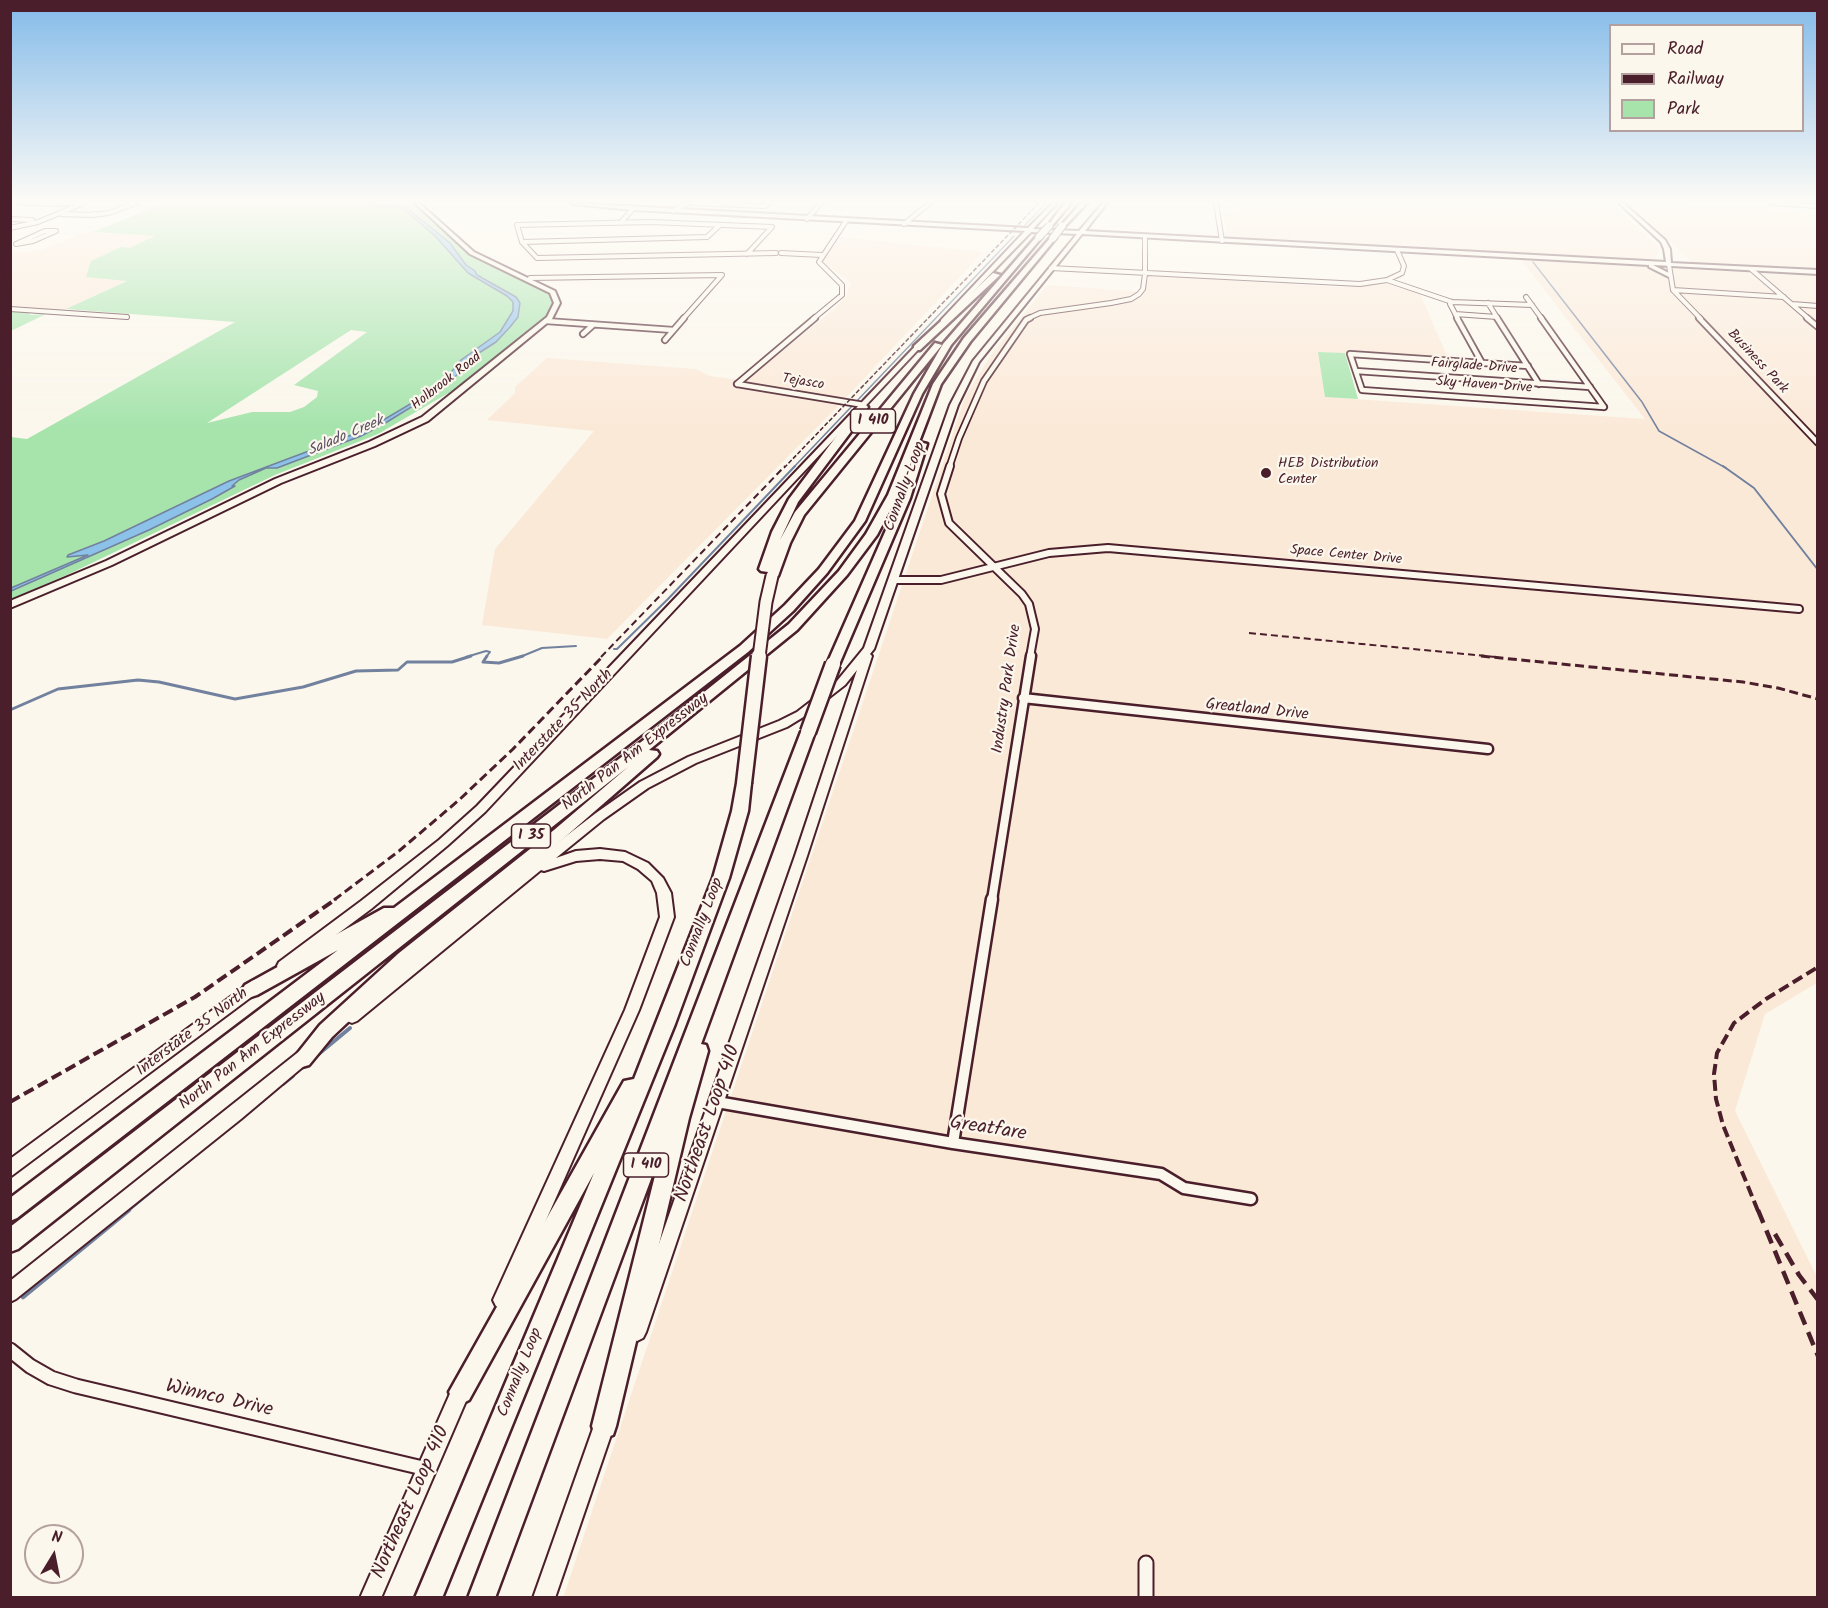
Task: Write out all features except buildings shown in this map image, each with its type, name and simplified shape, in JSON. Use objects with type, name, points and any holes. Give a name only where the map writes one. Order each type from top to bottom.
[{"type":"highway","points":[[917,348],[992,278]]},
{"type":"highway","name":"North Pan Am Expressway","points":[[10,1211],[744,649],[801,596],[839,551],[866,511],[918,394],[939,357],[961,326],[1003,278]]},
{"type":"highway","name":"North Pan Am Expressway","points":[[10,1241],[771,647],[821,599],[858,554],[883,516],[937,384],[959,352],[1020,278]]},
{"type":"highway","name":"Connally Loop","points":[[428,1598],[666,1024],[721,878],[740,811],[766,602],[767,576],[790,530],[813,495],[917,368],[971,309],[999,283]]},
{"type":"highway","name":"Connally Loop","points":[[481,1598],[729,946],[845,632],[905,498],[933,412],[959,352]]},
{"type":"highway","points":[[767,576],[774,539],[787,510],[801,488],[853,423],[859,404]]},
{"type":"highway","points":[[302,1059],[326,1031],[405,958],[559,834],[782,644],[821,599]]},
{"type":"highway","points":[[251,990],[351,932],[424,895]]},
{"type":"highway","points":[[604,1426],[679,1118],[729,946]]},
{"type":"highway","points":[[461,1392],[666,1024]]},
{"type":"main road","points":[[530,278],[549,288],[556,298],[554,314],[546,321]]},
{"type":"main road","name":"Interstate 35 North","points":[[10,1169],[366,905],[443,843],[481,808],[859,404],[917,348],[983,278]]},
{"type":"main road","points":[[10,1293],[600,816],[644,785],[692,760],[776,727],[801,714],[841,683],[869,649],[918,503],[962,387],[987,345],[1043,278]]},
{"type":"main road","name":"Holbrook Road","points":[[10,605],[109,563],[278,480],[381,440],[424,419],[546,321]]},
{"type":"main road","name":"Northeast Loop 410","points":[[544,1598],[717,1102],[869,649]]},
{"type":"main road","name":"Northeast Loop 410","points":[[370,1598],[632,1010],[667,916],[664,893],[657,878],[643,866],[625,857],[600,854],[576,856],[557,860],[524,876]]},
{"type":"street","points":[[665,340],[719,278]]},
{"type":"street","name":"Tejasco","points":[[836,278],[843,288],[842,295],[737,384],[859,404]]},
{"type":"street","name":"Industry Park Drive","points":[[953,1143],[1035,629],[1029,604],[949,523],[941,494],[959,438],[984,381],[1026,320],[1045,312],[1131,299],[1143,289],[1144,278]]},
{"type":"street","points":[[1217,278],[1343,285],[1391,278]]},
{"type":"street","name":"Business Park","points":[[1670,278],[1673,290],[1818,443]]},
{"type":"street","points":[[1762,278],[1818,327]]},
{"type":"street","points":[[1387,280],[1452,302],[1532,305]]},
{"type":"street","points":[[1673,290],[1784,297]]},
{"type":"street","points":[[1526,297],[1590,387]]},
{"type":"street","points":[[1452,302],[1450,304],[1482,363]]},
{"type":"street","points":[[1488,303],[1539,384]]},
{"type":"street","points":[[1792,304],[1818,306]]},
{"type":"street","points":[[10,309],[127,317]]},
{"type":"street","points":[[31,315],[40,311]]},
{"type":"street","points":[[1455,314],[1497,317]]},
{"type":"street","points":[[546,321],[674,330]]},
{"type":"street","points":[[582,334],[593,325]]},
{"type":"street","points":[[1356,371],[1350,354],[1528,366]]},
{"type":"street","name":"Fairglade Drive","points":[[1356,371],[1590,387]]},
{"type":"street","name":"Sky Haven Drive","points":[[1356,371],[1362,390],[1604,407],[1590,387]]},
{"type":"street","name":"Space Center Drive","points":[[894,580],[941,580],[1049,553],[1088,549],[1132,549],[1799,609]]},
{"type":"street","name":"Greatland Drive","points":[[1023,698],[1488,749]]},
{"type":"street","name":"Greatfare","points":[[717,1102],[953,1143],[1161,1174],[1184,1188],[1251,1199]]},
{"type":"street","name":"Winnco Drive","points":[[10,1350],[30,1366],[51,1378],[76,1386],[427,1469]]},
{"type":"street","points":[[1146,1563],[1146,1598]]},
{"type":"shaded area","points":[[10,278],[133,278],[63,311],[11,307]]},
{"type":"shaded area","points":[[844,278],[959,278],[841,403],[607,639],[482,625],[495,549],[594,431],[487,420],[515,393],[515,387],[547,358],[696,369],[710,376],[746,381],[833,310],[846,296],[851,283]]},
{"type":"shaded area","points":[[1147,278],[1196,278],[1339,287],[1387,284],[1420,294],[1449,360],[1319,352],[1325,397],[1645,419],[1535,278],[1817,278],[1817,983],[1765,1014],[1735,1111],[1817,1277],[1817,1597],[563,1598],[965,397],[991,355],[1047,285],[1145,292]]},
{"type":"green space","points":[[97,278],[529,278],[551,290],[557,300],[546,321],[452,391],[378,434],[275,475],[69,574],[11,599],[11,437],[27,439],[235,322],[66,309],[127,281]],"holes":[[[351,330],[367,332],[294,385],[318,391],[317,397],[304,407],[290,412],[252,412],[207,423]]]},
{"type":"green space","points":[[11,311],[27,312],[31,315],[46,314],[11,331]]},
{"type":"green space","points":[[1318,352],[1345,353],[1358,399],[1325,397]]},
{"type":"water","points":[[477,278],[482,278],[516,297],[520,303],[518,317],[496,342],[471,358],[465,368],[442,388],[387,422],[361,436],[277,468],[266,468],[239,480],[232,486],[235,486],[212,499],[149,530],[11,591],[11,588],[88,555],[67,557],[68,555],[104,541],[229,481],[370,428],[432,391],[443,382],[461,360],[500,332],[513,311],[513,302]]},
{"type":"waterway","points":[[793,468],[974,278]]},
{"type":"waterway","points":[[1545,278],[1642,402],[1659,431],[1725,468]]},
{"type":"waterway","points":[[614,649],[617,649],[668,599],[795,466]]},
{"type":"waterway","points":[[1725,468],[1754,488],[1818,570]]},
{"type":"waterway","points":[[521,657],[542,648],[576,646]]},
{"type":"waterway","points":[[466,657],[490,652],[486,657]]},
{"type":"waterway","points":[[10,710],[58,689],[138,680],[159,682],[235,699],[303,687],[356,671],[398,670],[407,662],[452,662],[471,656]]},
{"type":"waterway","points":[[487,656],[483,662],[499,663],[521,657]]},
{"type":"waterway","points":[[315,1057],[350,1028]]},
{"type":"waterway","points":[[283,1084],[293,1076]]},
{"type":"waterway","points":[[127,1211],[189,1160]]},
{"type":"waterway","points":[[23,1297],[129,1210]]},
{"type":"railway","points":[[784,468],[967,278]]},
{"type":"railway","points":[[601,657],[785,466]]},
{"type":"railway","points":[[1249,633],[1496,657]]},
{"type":"railway","points":[[334,900],[399,851],[459,800],[513,749],[603,656]]},
{"type":"railway","points":[[1481,656],[1743,682],[1778,688],[1818,699]]},
{"type":"railway","points":[[10,1102],[195,997],[336,899]]},
{"type":"railway","points":[[1758,1211],[1723,1125],[1716,1099],[1714,1074],[1717,1053],[1734,1023],[1766,999],[1818,967]]},
{"type":"railway","points":[[1758,1210],[1818,1356]]},
{"type":"railway","points":[[1775,1234],[1799,1275],[1818,1300]]},
{"type":"place","name":"HEB Distribution Center","points":[[1266,473]]},
{"type":"water label","name":"Salado Creek","points":[[346,437]]}]
